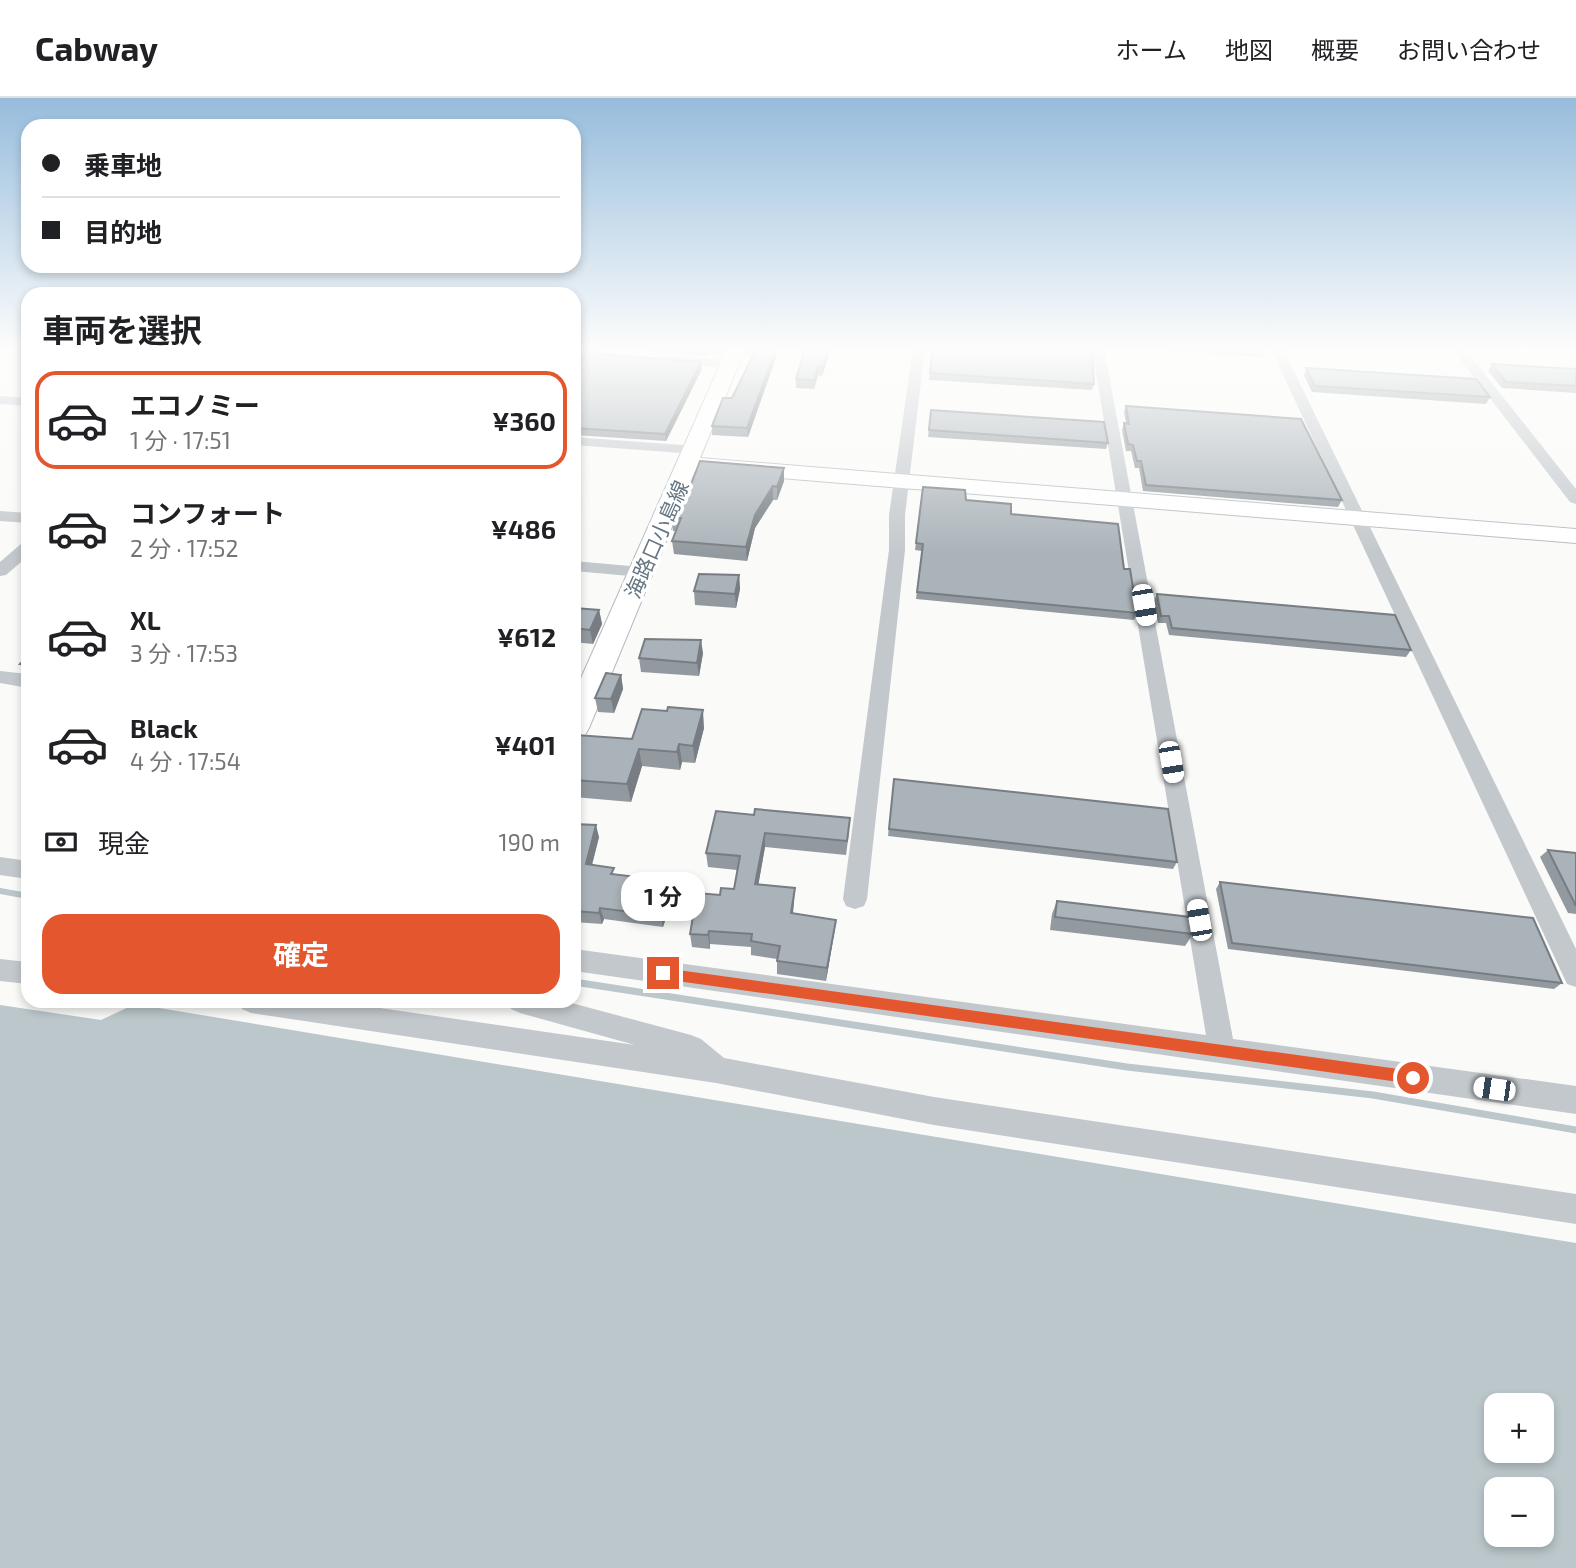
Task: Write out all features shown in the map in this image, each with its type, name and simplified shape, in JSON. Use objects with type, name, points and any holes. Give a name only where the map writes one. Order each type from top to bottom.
[{"type":"street","name":"海路口小島線","points":[[581,712],[708,418]]},
{"type":"street","points":[[855,899],[897,550],[897,515],[910,418]]},
{"type":"street","points":[[1110,418],[1222,1052]]},
{"type":"street","points":[[1310,418],[1576,976]]},
{"type":"street","points":[[1512,418],[1576,499]]},
{"type":"street","points":[[581,442],[901,481],[1576,536]]},
{"type":"street","points":[[0,516],[21,518]]},
{"type":"street","points":[[0,571],[21,553]]},
{"type":"street","points":[[581,567],[641,572]]},
{"type":"street","points":[[0,677],[21,680]]},
{"type":"street","points":[[0,866],[21,869]]},
{"type":"street","points":[[581,961],[1576,1100]]},
{"type":"street","points":[[0,970],[21,972]]},
{"type":"street","points":[[298,1008],[717,1070],[934,1111],[1576,1209]]},
{"type":"street","points":[[545,1008],[691,1048],[717,1070]]},
{"type":"shaded area","points":[[0,1005],[101,1020],[126,1008],[159,1008],[1576,1243],[1576,1568],[0,1568]]},
{"type":"building","points":[[581,418],[673,418],[665,434],[581,428]]},
{"type":"building","points":[[715,418],[751,418],[747,428],[712,426]]},
{"type":"building","points":[[930,418],[1041,418],[1104,422],[1108,443],[929,430]]},
{"type":"building","points":[[1128,418],[1301,419],[1342,500],[1146,485],[1141,461],[1137,461],[1133,445],[1128,444],[1124,423],[1129,424]]},
{"type":"building","points":[[700,461],[784,468],[777,487],[773,486],[755,515],[746,547],[672,541],[681,518],[671,518],[679,499],[685,500]]},
{"type":"building","points":[[923,487],[965,490],[966,500],[1011,504],[1011,514],[1118,524],[1124,569],[1130,569],[1137,613],[917,592],[923,544],[916,543]]},
{"type":"building","points":[[699,574],[739,575],[735,594],[694,591]]},
{"type":"building","points":[[1157,594],[1395,615],[1411,650],[1172,628],[1169,616],[1161,616]]},
{"type":"building","points":[[581,609],[599,610],[590,630],[581,629]]},
{"type":"building","points":[[645,639],[701,640],[697,663],[639,658]]},
{"type":"building","points":[[606,673],[621,675],[611,699],[595,698]]},
{"type":"building","points":[[668,707],[703,710],[693,746],[679,744],[677,752],[639,749],[627,784],[581,781],[581,735],[632,739],[642,709],[667,711]]},
{"type":"building","points":[[894,779],[1168,809],[1177,862],[889,829]]},
{"type":"building","points":[[755,809],[850,818],[847,841],[765,833],[755,884],[795,888],[791,913],[836,920],[827,968],[777,961],[780,946],[751,941],[752,934],[709,931],[708,935],[690,934],[697,893],[720,895],[721,888],[734,889],[740,856],[706,853],[716,811],[754,815]]},
{"type":"building","points":[[581,824],[596,825],[586,864],[614,868],[611,874],[672,881],[661,916],[600,908],[599,913],[581,912]]},
{"type":"building","points":[[1548,850],[1576,853],[1576,906]]},
{"type":"building","points":[[1220,882],[1533,918],[1562,983],[1232,943]]},
{"type":"building","points":[[1057,901],[1190,917],[1193,934],[1055,917]]},
{"type":"waterway","points":[[0,891],[21,895]]},
{"type":"waterway","points":[[581,983],[1127,1067],[1373,1095],[1576,1130]]},
{"type":"route","points":[[663,973],[1413,1078]]}]
